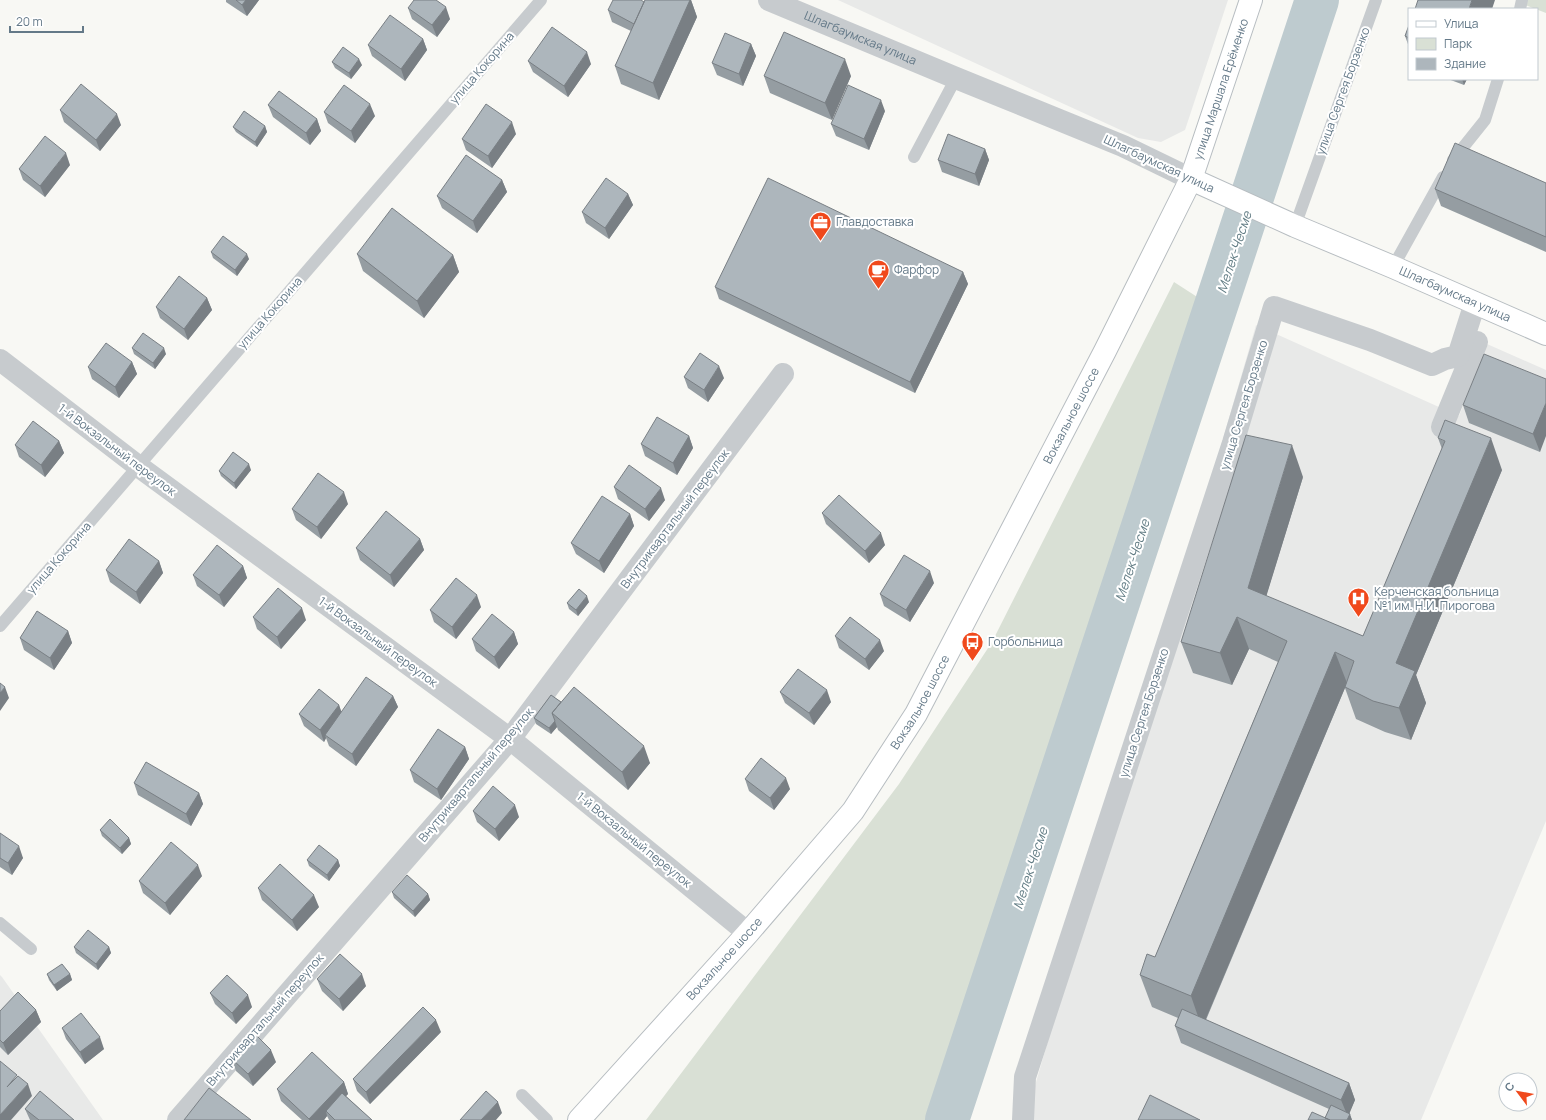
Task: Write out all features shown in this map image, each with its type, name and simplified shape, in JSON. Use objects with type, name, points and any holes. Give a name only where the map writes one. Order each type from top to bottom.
[{"type":"main road","name":"улица Маршала Ерёменко","points":[[1191,179],[1251,0]]},
{"type":"main road","name":"Шлагбаумская улица","points":[[1191,179],[1287,223],[1546,334]]},
{"type":"main road","name":"Вокзальное шоссе","points":[[580,1120],[748,933],[853,811],[916,714],[1105,351],[1191,179]]},
{"type":"street","name":"Шлагбаумская улица","points":[[769,0],[1123,146],[1191,179]]},
{"type":"street","points":[[1442,427],[1482,306]]},
{"type":"street","name":"улица Сергея Борзенко","points":[[1023,1120],[1025,1077],[1233,443],[1274,307],[1370,340],[1432,365],[1445,359],[1464,358]]},
{"type":"street","name":"1-й Вокзальный переулок","points":[[0,360],[138,466],[510,739],[748,933]]},
{"type":"street","name":"Внутриквартальный переулок","points":[[178,1120],[510,739],[783,374]]},
{"type":"lane","name":"улица Кокорина","points":[[0,626],[541,0]]},
{"type":"lane","name":"улица Сергея Борзенко","points":[[1287,223],[1376,0]]},
{"type":"lane","points":[[914,157],[956,78]]},
{"type":"lane","points":[[1392,267],[1453,160],[1485,120],[1498,80]]},
{"type":"lane","points":[[0,923],[31,949]]},
{"type":"lane","points":[[522,1095],[547,1120]]},
{"type":"shaded area","points":[[838,0],[1228,0],[1185,130],[1161,142],[1138,138]]},
{"type":"shaded area","name":"Керченская больница №1 им. Н.И. Пирогова","points":[[1256,325],[1459,416],[1487,344],[1546,370],[1546,821],[1421,1120],[1025,1120]]},
{"type":"shaded area","points":[[0,975],[2,977],[103,1120],[0,1120]]},
{"type":"green space","points":[[1524,0],[1546,0],[1546,13],[1538,10],[1538,8],[1533,8],[1523,4]]},
{"type":"green space","points":[[1174,282],[1205,302],[928,1120],[646,1120],[899,784],[992,642]]},
{"type":"building","points":[[236,0],[246,0],[242,5]]},
{"type":"building","points":[[414,0],[436,0],[446,7],[432,25],[408,8]]},
{"type":"building","points":[[613,0],[641,0],[644,2],[634,24],[608,10]]},
{"type":"building","points":[[645,0],[690,0],[653,83],[615,66]]},
{"type":"building","points":[[1418,0],[1472,0],[1469,8],[1415,8]]},
{"type":"building","points":[[390,15],[423,39],[401,69],[368,45]]},
{"type":"building","points":[[552,27],[587,52],[564,86],[528,61]]},
{"type":"building","points":[[1408,28],[1408,38],[1405,36]]},
{"type":"building","points":[[784,32],[845,59],[825,103],[764,76]]},
{"type":"building","points":[[725,33],[751,44],[739,74],[712,63]]},
{"type":"building","points":[[343,47],[359,59],[349,73],[332,62]]},
{"type":"building","points":[[81,84],[117,114],[96,140],[60,110]]},
{"type":"building","points":[[344,85],[370,104],[351,131],[324,112]]},
{"type":"building","points":[[848,85],[881,100],[864,139],[831,124]]},
{"type":"building","points":[[279,91],[317,119],[306,133],[268,105]]},
{"type":"building","points":[[486,104],[512,122],[488,156],[462,139]]},
{"type":"building","points":[[244,111],[265,126],[255,142],[233,127]]},
{"type":"building","points":[[948,134],[985,149],[975,174],[938,160]]},
{"type":"building","points":[[45,136],[66,153],[40,186],[19,169]]},
{"type":"building","points":[[1455,143],[1546,183],[1546,237],[1435,189]]},
{"type":"building","points":[[466,155],[502,180],[473,221],[437,196]]},
{"type":"building","points":[[606,178],[628,194],[605,228],[582,212]]},
{"type":"building","points":[[768,178],[963,272],[910,382],[715,287]]},
{"type":"building","points":[[392,208],[453,255],[417,301],[357,254]]},
{"type":"building","points":[[223,236],[247,254],[235,270],[211,252]]},
{"type":"building","points":[[179,276],[207,298],[184,329],[156,307]]},
{"type":"building","points":[[143,333],[164,348],[153,363],[132,348]]},
{"type":"building","points":[[106,343],[132,362],[115,387],[88,367]]},
{"type":"building","points":[[700,353],[719,366],[704,390],[684,377]]},
{"type":"building","points":[[1484,354],[1546,379],[1546,403],[1533,434],[1463,405]]},
{"type":"building","points":[[657,417],[689,436],[673,463],[641,444]]},
{"type":"building","points":[[1445,420],[1491,438],[1396,663],[1415,671],[1399,708],[1373,701],[1345,687],[1354,661],[1335,652],[1191,996],[1140,975],[1147,954],[1155,957],[1287,641],[1237,617],[1220,653],[1181,642],[1246,435],[1292,445],[1248,588],[1363,636],[1445,441],[1438,438]]},
{"type":"building","points":[[33,421],[59,441],[41,465],[15,445]]},
{"type":"building","points":[[233,452],[249,464],[234,483],[219,471]]},
{"type":"building","points":[[629,465],[661,488],[645,509],[614,487]]},
{"type":"building","points":[[318,473],[344,492],[317,527],[292,509]]},
{"type":"building","points":[[839,495],[881,533],[865,551],[822,513]]},
{"type":"building","points":[[602,496],[630,514],[599,561],[571,543]]},
{"type":"building","points":[[386,511],[420,539],[390,575],[356,548]]},
{"type":"building","points":[[129,539],[159,561],[136,592],[106,570]]},
{"type":"building","points":[[217,545],[243,566],[219,595],[193,575]]},
{"type":"building","points":[[904,555],[930,571],[906,610],[880,594]]},
{"type":"building","points":[[456,578],[477,595],[452,627],[430,610]]},
{"type":"building","points":[[278,588],[302,608],[277,637],[253,617]]},
{"type":"building","points":[[579,589],[587,596],[576,610],[567,603]]},
{"type":"building","points":[[37,611],[68,631],[50,658],[20,638]]},
{"type":"building","points":[[492,614],[514,632],[494,657],[472,639]]},
{"type":"building","points":[[850,617],[880,640],[865,659],[835,636]]},
{"type":"building","points":[[798,669],[827,690],[809,713],[780,692]]},
{"type":"building","points":[[366,677],[393,696],[352,754],[325,735]]},
{"type":"building","points":[[0,683],[5,687],[0,693]]},
{"type":"building","points":[[574,687],[644,746],[622,772],[552,713]]},
{"type":"building","points":[[319,689],[339,705],[320,730],[299,714]]},
{"type":"building","points":[[551,695],[561,702],[552,713],[555,721],[549,728],[534,718]]},
{"type":"building","points":[[438,729],[465,747],[437,789],[410,770]]},
{"type":"building","points":[[761,758],[786,778],[770,798],[745,779]]},
{"type":"building","points":[[146,762],[199,793],[186,814],[134,783]]},
{"type":"building","points":[[493,786],[515,805],[495,829],[473,811]]},
{"type":"building","points":[[110,819],[129,838],[120,848],[100,830]]},
{"type":"building","points":[[0,833],[19,846],[8,863],[0,858]]},
{"type":"building","points":[[171,842],[198,865],[165,903],[139,881]]},
{"type":"building","points":[[319,845],[338,860],[327,875],[307,860]]},
{"type":"building","points":[[280,864],[314,895],[292,920],[258,888]]},
{"type":"building","points":[[407,875],[428,894],[413,911],[392,892]]},
{"type":"building","points":[[88,930],[109,947],[96,964],[74,947]]},
{"type":"building","points":[[340,954],[362,974],[339,999],[317,979]]},
{"type":"building","points":[[62,964],[70,974],[54,985],[47,974]]},
{"type":"building","points":[[227,975],[248,995],[232,1013],[210,993]]},
{"type":"building","points":[[18,992],[36,1010],[3,1043],[0,1040],[0,1011]]},
{"type":"building","points":[[423,1007],[436,1020],[366,1092],[353,1079]]},
{"type":"building","points":[[1182,1009],[1349,1083],[1341,1100],[1175,1026]]},
{"type":"building","points":[[81,1013],[100,1037],[80,1052],[62,1028]]},
{"type":"building","points":[[255,1034],[271,1050],[248,1074],[232,1059]]},
{"type":"building","points":[[312,1052],[344,1082],[309,1119],[277,1089]]},
{"type":"building","points":[[0,1061],[17,1075],[7,1087],[18,1076],[28,1084],[0,1115]]},
{"type":"building","points":[[209,1088],[251,1120],[184,1120]]},
{"type":"building","points":[[40,1091],[74,1120],[39,1120],[25,1109]]},
{"type":"building","points":[[486,1091],[498,1102],[481,1120],[460,1120]]},
{"type":"building","points":[[342,1093],[372,1120],[335,1120],[326,1111]]},
{"type":"building","points":[[1150,1095],[1200,1120],[1138,1120]]},
{"type":"building","points":[[1331,1105],[1350,1114],[1347,1120],[1330,1120],[1325,1118]]},
{"type":"building","points":[[1312,1112],[1330,1120],[1308,1120]]},
{"type":"waterway","name":"Мелек-Чесме","points":[[947,1120],[1317,0]]},
{"type":"place","name":"Главдоставка","points":[[820,242]]},
{"type":"place","name":"Фарфор","points":[[878,290]]},
{"type":"place","name":"Керченская больница №1 им. Н.И. Пирогова","points":[[1358,618]]},
{"type":"place","name":"Горбольница","points":[[973,662]]}]
